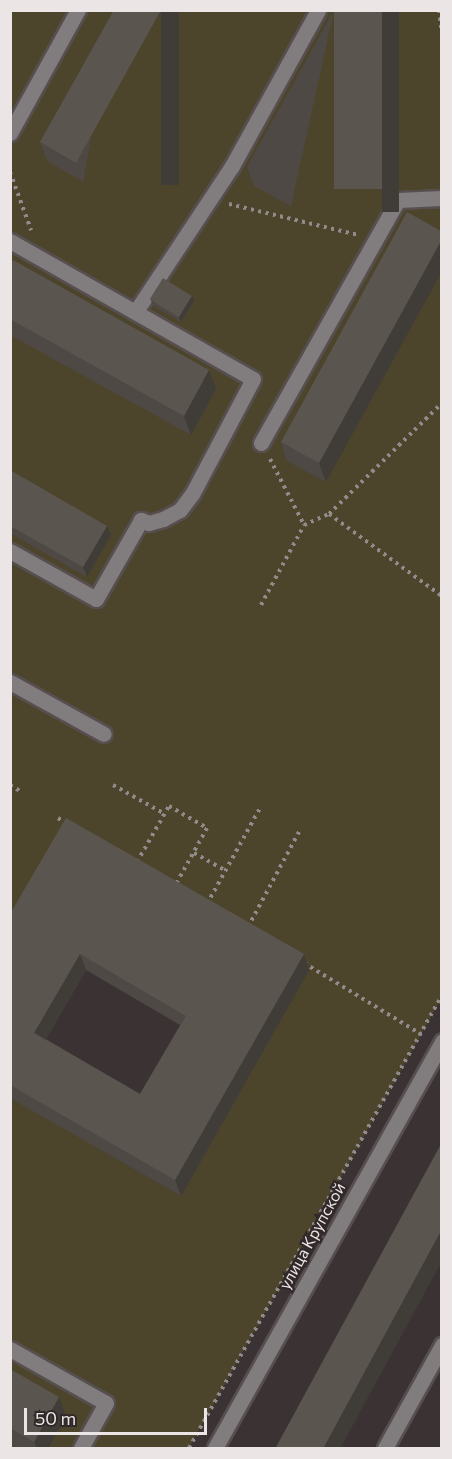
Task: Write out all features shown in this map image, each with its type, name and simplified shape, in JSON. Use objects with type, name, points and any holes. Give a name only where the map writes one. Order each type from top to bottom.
[{"type":"street","points":[[10,133],[78,10]]},
{"type":"street","points":[[136,311],[232,166],[318,10]]},
{"type":"street","points":[[261,443],[398,200],[441,198]]},
{"type":"street","points":[[10,241],[253,378],[192,494],[180,510],[163,519],[149,523],[141,519],[96,599],[10,551]]},
{"type":"street","points":[[10,682],[104,734]]},
{"type":"street","name":"улица Крупской","points":[[215,1449],[441,1041]]},
{"type":"street","points":[[385,1449],[441,1345]]},
{"type":"street","points":[[10,1349],[106,1402],[81,1449]]},
{"type":"path","points":[[439,10],[441,34]]},
{"type":"path","points":[[10,172],[41,258]]},
{"type":"path","points":[[210,200],[376,239]]},
{"type":"path","points":[[261,604],[304,525],[329,513],[441,403]]},
{"type":"path","points":[[261,443],[304,525]]},
{"type":"path","points":[[329,513],[441,596]]},
{"type":"path","points":[[113,784],[165,813]]},
{"type":"path","points":[[10,785],[20,791]]},
{"type":"path","points":[[145,870],[135,865],[169,806],[207,828],[174,887]]},
{"type":"path","points":[[206,905],[260,808]]},
{"type":"path","points":[[58,818],[77,830]]},
{"type":"path","points":[[247,928],[300,830]]},
{"type":"path","points":[[193,853],[225,870]]},
{"type":"path","points":[[165,881],[182,891]]},
{"type":"path","points":[[198,900],[217,910]]},
{"type":"path","points":[[237,922],[258,934]]},
{"type":"path","points":[[298,959],[420,1033]]},
{"type":"path","points":[[189,1449],[441,995]]},
{"type":"shaded area","points":[[11,11],[441,11],[441,999],[189,1448],[11,1448],[11,1098],[181,1196],[309,970],[11,940]]},
{"type":"building","points":[[114,10],[161,10],[76,163],[40,142]]},
{"type":"building","points":[[334,10],[382,10],[382,189],[334,189]]},
{"type":"building","points":[[407,212],[441,231],[441,241],[319,463],[281,442]]},
{"type":"building","points":[[13,260],[209,370],[184,416],[10,319],[10,264]]},
{"type":"building","points":[[163,278],[192,296],[179,317],[150,299]]},
{"type":"building","points":[[10,470],[107,526],[83,567],[10,526]]},
{"type":"building","points":[[66,818],[304,954],[175,1180],[10,1085],[10,914]],"holes":[[[80,954],[186,1016],[140,1094],[34,1033]]]},
{"type":"building","points":[[441,1144],[441,1231],[323,1449],[275,1449]]},
{"type":"building","points":[[10,1369],[59,1397],[34,1442],[10,1428]]}]
